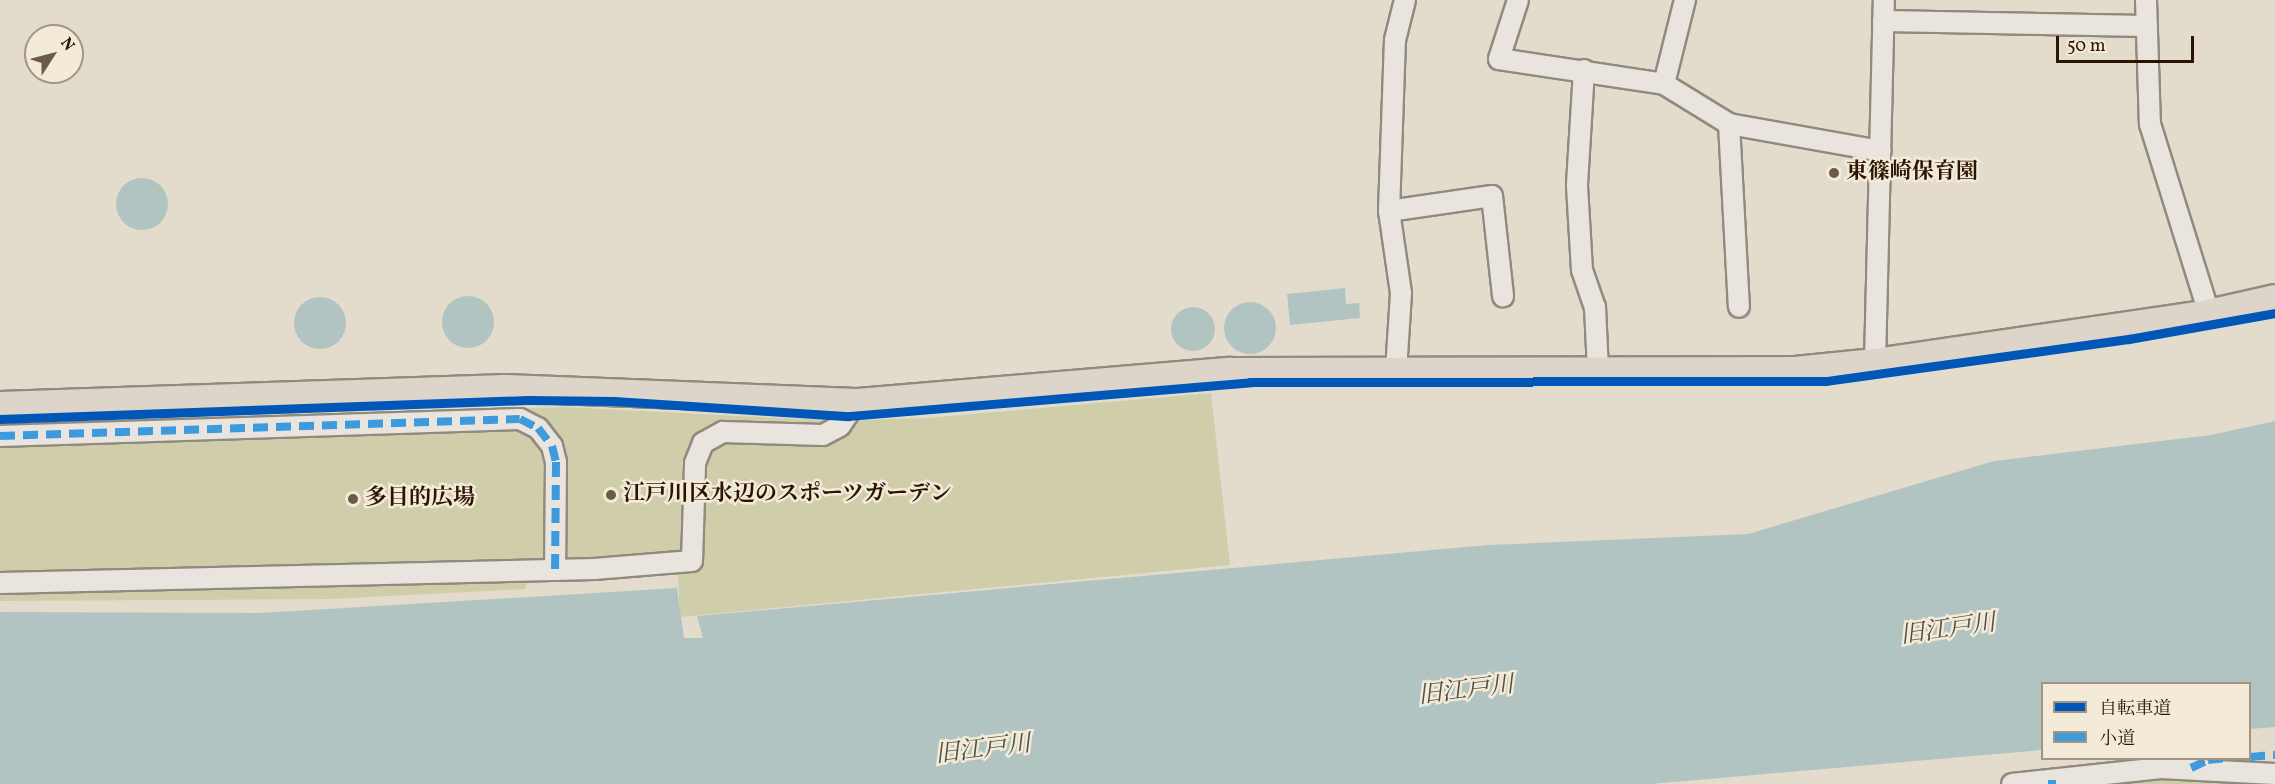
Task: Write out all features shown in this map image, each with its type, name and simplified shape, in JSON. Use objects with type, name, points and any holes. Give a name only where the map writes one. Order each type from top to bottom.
[{"type":"main road","points":[[0,405],[506,388],[856,402],[1229,371],[1795,370],[1875,362],[2209,313],[2275,298]]},
{"type":"street","points":[[1396,371],[1401,293],[1389,211],[1395,40],[1405,0]]},
{"type":"street","points":[[1518,0],[1499,59],[1584,70],[1664,84],[1729,124],[1881,152]]},
{"type":"street","points":[[1664,84],[1685,0]]},
{"type":"street","points":[[1875,362],[1884,0]]},
{"type":"street","points":[[2146,0],[2150,124],[2209,313]]},
{"type":"street","points":[[1883,21],[2147,26]]},
{"type":"street","points":[[1584,70],[1577,186],[1582,270],[1595,307],[1599,370]]},
{"type":"street","points":[[1729,124],[1738,307]]},
{"type":"street","points":[[1389,211],[1491,196],[1503,296]]},
{"type":"street","points":[[0,583],[555,570],[692,561],[695,482],[699,451],[711,438],[723,432],[823,435],[840,426],[856,402]]},
{"type":"street","points":[[0,436],[520,419],[538,429],[552,446],[556,462],[555,570]]},
{"type":"street","points":[[2012,784],[2161,768],[2275,774]]},
{"type":"shaded area","name":"江戸川区水辺のスポーツガーデン","points":[[1211,393],[1230,565],[680,617],[678,575],[673,572],[528,580],[525,589],[332,599],[0,601],[0,425],[564,407],[839,421],[927,418]]},
{"type":"shaded area","points":[[2171,771],[2221,779],[2222,784],[2115,784],[2115,779]]},
{"type":"water","points":[[137,178],[147,178],[161,185],[168,204],[161,223],[147,230],[137,230],[127,226],[120,219],[116,209],[116,199],[120,189],[127,182]]},
{"type":"water","points":[[1345,288],[1346,304],[1359,303],[1360,318],[1290,325],[1287,294]]},
{"type":"water","points":[[463,296],[473,296],[487,303],[494,322],[487,341],[473,348],[463,348],[453,344],[446,337],[442,327],[442,317],[446,307],[453,300]]},
{"type":"water","points":[[315,297],[325,297],[339,304],[346,323],[339,342],[325,349],[315,349],[305,345],[298,338],[294,328],[294,318],[298,308],[305,301]]},
{"type":"water","points":[[1245,302],[1255,302],[1269,309],[1276,328],[1269,347],[1255,354],[1245,354],[1235,350],[1228,343],[1224,333],[1224,323],[1228,313],[1235,306]]},
{"type":"water","points":[[1193,307],[1208,314],[1215,329],[1208,344],[1193,351],[1178,344],[1171,329],[1178,314]]},
{"type":"water","name":"旧江戸川","points":[[2275,421],[2275,727],[2251,729],[2251,682],[2041,682],[2041,750],[1651,784],[0,784],[0,612],[260,613],[677,588],[684,638],[703,638],[697,616],[1488,545],[1748,534],[1994,461],[2211,435]]},
{"type":"marked path","points":[[0,436],[520,419],[538,428],[552,446],[556,462],[555,570]]},
{"type":"marked path","points":[[2251,757],[2275,755]]},
{"type":"marked path","points":[[2191,768],[2208,760]]},
{"type":"cycle path","points":[[0,419],[528,400],[614,401],[849,416],[1250,382],[1826,381],[2129,339],[2275,313]]},
{"type":"place","name":"東篠崎保育園","points":[[1834,173]]},
{"type":"place","name":"江戸川区水辺のスポーツガーデン","points":[[611,495]]},
{"type":"place","name":"多目的広場","points":[[353,499]]}]
